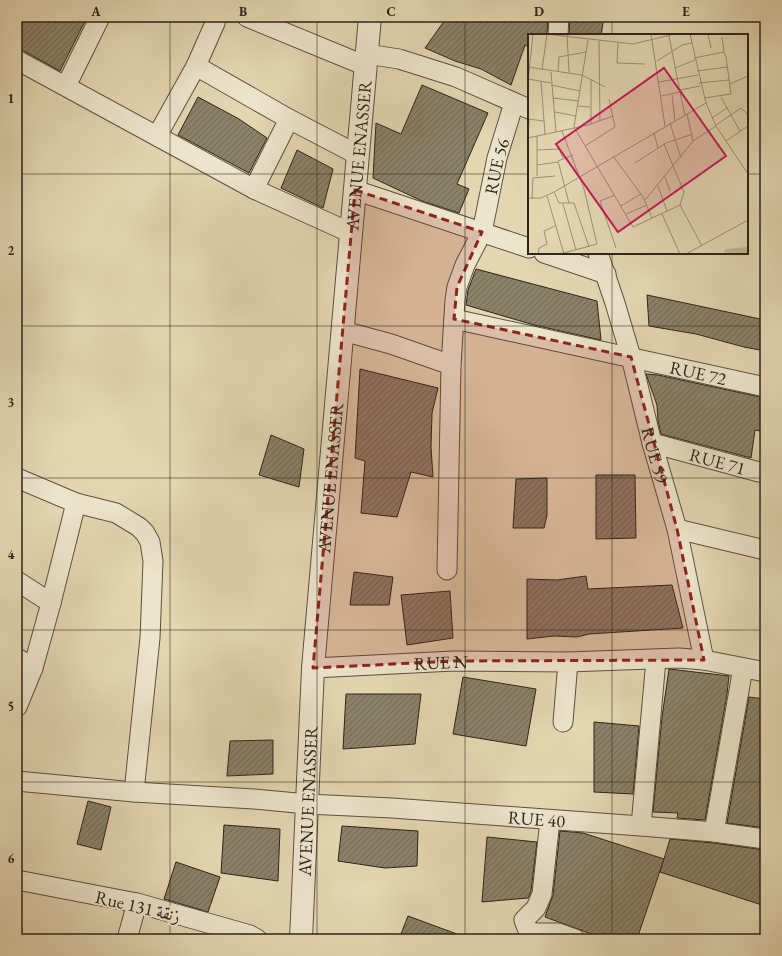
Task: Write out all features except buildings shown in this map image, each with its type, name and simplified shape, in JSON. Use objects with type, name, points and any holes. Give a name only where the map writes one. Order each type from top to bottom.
[{"type":"street","points":[[66,86],[100,17]]},
{"type":"street","points":[[158,136],[196,66],[215,23],[216,17]]},
{"type":"street","points":[[247,17],[366,60],[399,59],[456,77],[522,106]]},
{"type":"street","name":"AVENUE ENASSER","points":[[302,939],[313,668],[370,17]]},
{"type":"street","points":[[558,34],[560,17]]},
{"type":"street","points":[[17,60],[254,189],[352,233]]},
{"type":"street","points":[[196,66],[358,155]]},
{"type":"street","name":"RUE 56","points":[[447,570],[451,365],[457,287],[465,265],[482,232],[497,158],[522,106]]},
{"type":"street","points":[[254,189],[289,118]]},
{"type":"street","points":[[355,190],[528,248]]},
{"type":"street","points":[[547,254],[606,274]]},
{"type":"street","name":"RUE 59","points":[[598,254],[606,274],[631,357],[652,444],[677,529],[704,660]]},
{"type":"street","name":"RUE 72","points":[[454,319],[765,387]]},
{"type":"street","points":[[343,331],[391,344],[451,365]]},
{"type":"street","name":"RUE 71","points":[[652,444],[759,472]]},
{"type":"street","points":[[17,478],[76,503],[116,513],[139,527],[148,537],[153,561],[150,638],[134,792]]},
{"type":"street","points":[[17,707],[25,663],[51,604],[76,503]]},
{"type":"street","points":[[677,529],[765,550]]},
{"type":"street","points":[[17,581],[51,604]]},
{"type":"street","name":"RUE N","points":[[313,668],[454,661],[568,662],[679,658],[704,660],[765,672]]},
{"type":"street","points":[[641,826],[656,660]]},
{"type":"street","points":[[563,722],[568,662]]},
{"type":"street","points":[[714,832],[743,668]]},
{"type":"street","name":"RUE 40","points":[[17,781],[134,792],[254,799],[307,804],[392,808],[641,826],[714,832],[765,839]]},
{"type":"street","points":[[550,820],[542,894],[536,908],[524,920],[529,933],[558,933],[575,939]]},
{"type":"street","name":"Rue 131 زنقة","points":[[17,880],[137,903],[250,935],[256,939]]},
{"type":"street","points":[[127,939],[137,903]]},
{"type":"highlighted area","points":[[355,190],[482,232],[457,287],[454,319],[631,357],[677,529],[704,660],[454,661],[313,668]]}]
